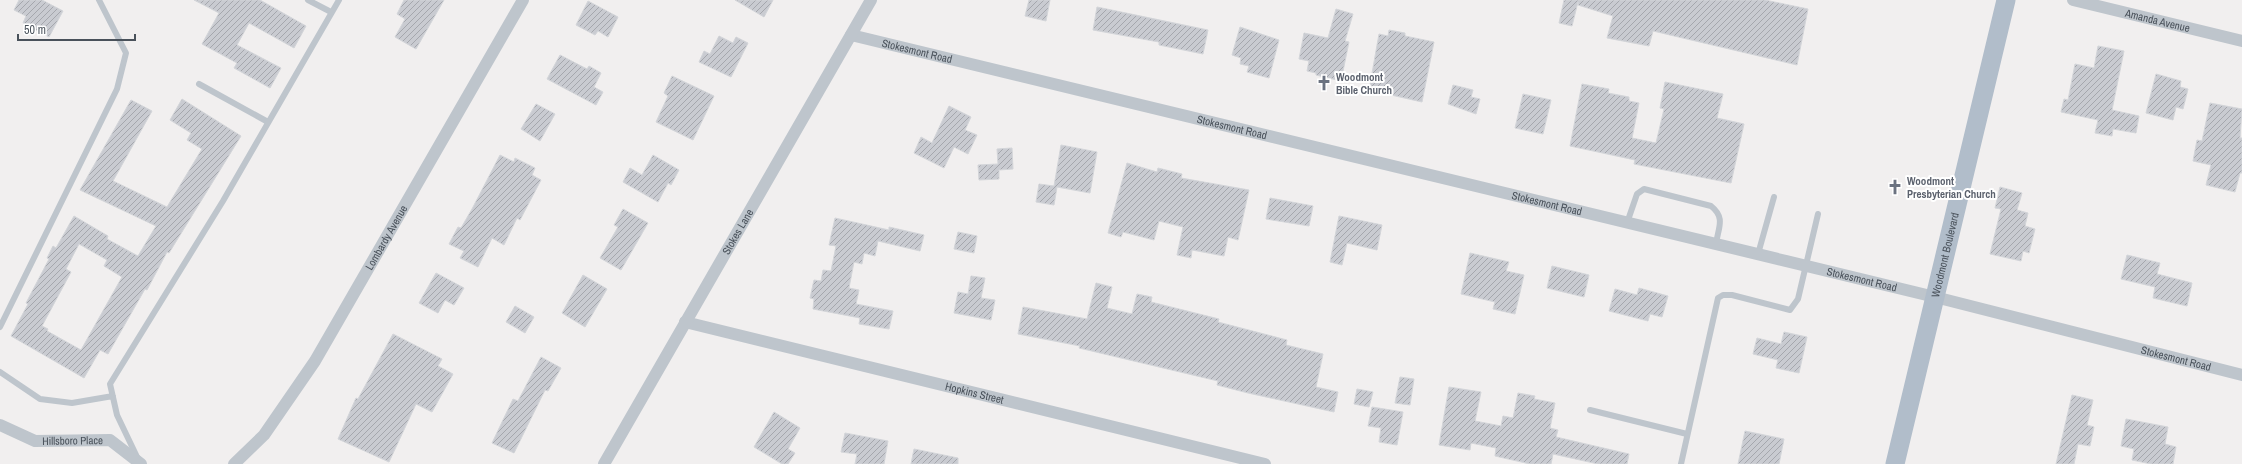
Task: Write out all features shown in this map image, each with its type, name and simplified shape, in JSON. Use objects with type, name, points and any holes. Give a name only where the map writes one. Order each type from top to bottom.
[{"type":"main road","name":"Woodmont Boulevard","points":[[1895,464],[2006,0]]},
{"type":"street","name":"Lombardy Avenue","points":[[234,464],[264,436],[315,361],[523,0]]},
{"type":"street","name":"Stokes Lane","points":[[604,464],[684,322],[871,0]]},
{"type":"street","name":"Amanda Avenue","points":[[2073,0],[2242,41]]},
{"type":"street","name":"Stokesmont Road","points":[[851,35],[1935,297],[2242,375]]},
{"type":"street","name":"Hopkins Street","points":[[684,322],[1265,464]]},
{"type":"street","name":"Hillsboro Place","points":[[0,425],[35,441],[110,440],[141,464]]},
{"type":"lane","points":[[0,327],[117,89],[126,53],[99,0]]},
{"type":"lane","points":[[308,0],[331,12]]},
{"type":"lane","points":[[141,464],[117,415],[110,384],[223,201],[338,0]]},
{"type":"lane","points":[[199,84],[268,122]]},
{"type":"lane","points":[[1627,223],[1637,194],[1644,189],[1711,206],[1719,212],[1720,217],[1716,244]]},
{"type":"lane","points":[[1758,254],[1774,197]]},
{"type":"lane","points":[[1681,464],[1718,298],[1723,295],[1732,295],[1790,310],[1798,299],[1818,214]]},
{"type":"lane","points":[[0,372],[40,399],[72,403],[113,396]]},
{"type":"lane","points":[[1590,410],[1687,434]]},
{"type":"building","points":[[19,0],[42,0],[63,11],[49,37],[23,23],[26,16],[14,10]]},
{"type":"building","points":[[194,0],[260,0],[306,26],[294,48],[249,23],[237,45],[281,68],[270,88],[234,68],[237,63],[202,44],[219,13]]},
{"type":"building","points":[[404,0],[444,0],[416,49],[395,37],[405,19],[397,14]]},
{"type":"building","points":[[735,0],[773,0],[764,17]]},
{"type":"building","points":[[1029,0],[1050,0],[1046,21],[1025,16]]},
{"type":"building","points":[[1564,0],[1765,0],[1808,9],[1797,65],[1653,31],[1649,46],[1607,38],[1613,16],[1578,5],[1578,2],[1572,26],[1559,23]]},
{"type":"building","points":[[588,1],[618,17],[608,37],[598,31],[595,35],[576,25]]},
{"type":"building","points":[[1097,7],[1208,30],[1203,54],[1159,45],[1159,42],[1093,30]]},
{"type":"building","points":[[1336,9],[1353,14],[1345,41],[1349,42],[1341,81],[1316,75],[1316,73],[1307,71],[1309,61],[1299,59],[1304,33],[1328,38]]},
{"type":"building","points":[[1240,27],[1279,40],[1269,78],[1247,72],[1249,66],[1240,64],[1241,58],[1232,55]]},
{"type":"building","points":[[1389,30],[1405,33],[1405,36],[1434,42],[1422,102],[1369,90],[1379,34],[1388,36]]},
{"type":"building","points":[[719,36],[733,43],[736,37],[748,43],[731,77],[699,62],[704,51],[710,54]]},
{"type":"building","points":[[2098,46],[2124,51],[2112,110],[2139,116],[2136,133],[2113,129],[2112,136],[2095,133],[2098,120],[2061,112],[2064,99],[2068,100],[2075,64],[2094,68]]},
{"type":"building","points":[[560,55],[587,69],[589,66],[601,73],[594,87],[603,92],[596,105],[547,79]]},
{"type":"building","points":[[2156,74],[2181,81],[2180,87],[2188,89],[2183,109],[2176,107],[2173,120],[2146,113]]},
{"type":"building","points":[[672,76],[714,96],[693,140],[656,122],[668,96],[664,93]]},
{"type":"building","points":[[1665,82],[1723,94],[1717,118],[1744,124],[1731,183],[1634,164],[1635,160],[1570,146],[1582,84],[1609,89],[1608,93],[1629,97],[1629,101],[1639,103],[1632,138],[1656,143],[1664,109],[1660,108]]},
{"type":"building","points":[[1453,85],[1473,90],[1471,97],[1480,99],[1476,114],[1448,104]]},
{"type":"building","points":[[1523,94],[1551,100],[1543,134],[1515,128]]},
{"type":"building","points":[[182,99],[241,136],[169,253],[167,252],[147,290],[145,289],[108,354],[100,350],[84,378],[11,336],[49,259],[47,258],[53,246],[56,248],[74,216],[108,236],[107,239],[138,256],[156,226],[80,190],[131,100],[152,111],[113,181],[167,207],[202,149],[187,140],[191,133],[170,120]],"holes":[[[79,244],[107,260],[104,266],[122,277],[81,350],[47,331],[48,329],[42,326],[71,272],[66,269]]]},
{"type":"building","points":[[2210,103],[2242,109],[2240,138],[2242,138],[2242,173],[2240,173],[2235,192],[2206,185],[2211,165],[2193,161],[2197,140],[2202,141]]},
{"type":"building","points":[[536,104],[555,114],[540,141],[521,129]]},
{"type":"building","points":[[949,106],[971,117],[965,130],[977,135],[968,154],[954,147],[944,168],[914,153],[921,137],[932,143]]},
{"type":"building","points":[[1061,145],[1097,152],[1090,193],[1057,187],[1054,205],[1036,202],[1039,184],[1054,186]]},
{"type":"building","points":[[1012,148],[1013,169],[999,170],[999,179],[979,180],[978,165],[998,164],[997,149]]},
{"type":"building","points":[[500,155],[514,162],[515,158],[535,168],[532,175],[541,180],[520,220],[517,218],[504,245],[492,238],[478,267],[460,258],[464,251],[449,244],[458,227],[461,228],[472,209]]},
{"type":"building","points":[[653,155],[679,170],[671,185],[668,183],[658,202],[623,182],[630,168],[642,175]]},
{"type":"building","points":[[1127,163],[1157,172],[1158,168],[1182,174],[1181,178],[1249,190],[1238,240],[1228,237],[1224,256],[1192,250],[1191,258],[1177,255],[1183,227],[1159,221],[1154,240],[1123,232],[1121,237],[1108,233]]},
{"type":"building","points":[[2000,187],[2022,193],[2017,210],[2028,213],[2025,226],[2035,229],[2029,253],[2023,251],[2021,261],[1990,254],[2001,209],[1995,208]]},
{"type":"building","points":[[1270,198],[1313,206],[1309,226],[1266,219]]},
{"type":"building","points":[[623,209],[648,223],[621,270],[600,258],[618,227],[614,225]]},
{"type":"building","points":[[1339,216],[1382,225],[1377,250],[1347,243],[1342,265],[1330,262]]},
{"type":"building","points":[[835,218],[889,230],[889,227],[924,235],[920,251],[878,241],[875,256],[864,253],[862,264],[854,262],[849,288],[859,290],[856,304],[893,311],[889,329],[859,324],[860,318],[813,309],[814,299],[810,298],[814,280],[821,281],[823,270],[831,271],[836,246],[829,245]]},
{"type":"building","points":[[958,232],[977,236],[974,253],[954,249]]},
{"type":"building","points":[[1470,253],[1509,262],[1506,271],[1524,275],[1515,314],[1493,309],[1495,302],[1461,294]]},
{"type":"building","points":[[2127,255],[2160,263],[2157,274],[2192,283],[2187,306],[2153,298],[2155,287],[2121,279]]},
{"type":"building","points":[[1552,266],[1589,275],[1584,297],[1547,288]]},
{"type":"building","points":[[436,273],[464,288],[454,305],[445,300],[438,313],[419,303]]},
{"type":"building","points":[[583,275],[607,289],[585,327],[562,313]]},
{"type":"building","points":[[971,276],[985,278],[981,298],[995,300],[991,320],[954,313],[958,292],[968,294]]},
{"type":"building","points":[[1096,283],[1112,287],[1107,308],[1132,314],[1137,294],[1152,297],[1151,302],[1219,319],[1218,322],[1287,340],[1286,345],[1323,354],[1316,387],[1338,392],[1334,412],[1217,385],[1218,381],[1079,348],[1080,346],[1018,334],[1023,307],[1087,319]]},
{"type":"building","points":[[1639,288],[1668,296],[1662,317],[1650,314],[1648,321],[1609,311],[1615,289],[1637,295]]},
{"type":"building","points":[[515,306],[534,317],[525,333],[506,322]]},
{"type":"building","points":[[1784,332],[1807,337],[1799,373],[1776,368],[1778,360],[1753,354],[1757,338],[1781,344]]},
{"type":"building","points":[[393,334],[442,359],[438,366],[453,374],[432,412],[416,404],[389,462],[338,439],[356,398],[358,399]]},
{"type":"building","points":[[541,357],[561,368],[548,391],[545,390],[514,453],[492,443],[513,399],[518,401]]},
{"type":"building","points":[[1400,377],[1414,379],[1410,405],[1395,403]]},
{"type":"building","points":[[1449,387],[1481,392],[1475,421],[1501,426],[1503,416],[1513,418],[1518,393],[1535,396],[1534,399],[1555,403],[1550,428],[1558,430],[1556,437],[1629,454],[1627,464],[1598,464],[1553,454],[1551,464],[1530,464],[1495,456],[1496,448],[1471,443],[1470,450],[1439,445]]},
{"type":"building","points":[[1357,389],[1373,392],[1369,407],[1354,404]]},
{"type":"building","points":[[2072,395],[2093,400],[2087,425],[2094,427],[2090,446],[2078,444],[2074,464],[2056,464]]},
{"type":"building","points":[[1372,407],[1403,412],[1397,445],[1379,442],[1381,428],[1368,426]]},
{"type":"building","points":[[774,412],[800,428],[788,449],[795,453],[788,464],[782,464],[754,447]]},
{"type":"building","points":[[2126,419],[2168,427],[2165,444],[2176,447],[2173,464],[2151,464],[2132,460],[2134,449],[2121,446]]},
{"type":"building","points":[[1745,431],[1784,439],[1779,464],[1738,464]]},
{"type":"building","points":[[845,433],[888,441],[884,464],[855,464],[857,454],[841,452]]},
{"type":"building","points":[[914,449],[958,458],[958,464],[911,464]]},
{"type":"place","name":"Woodmont Bible Church","points":[[1324,83]]},
{"type":"place","name":"Woodmont Presbyterian Church","points":[[1895,187]]}]
